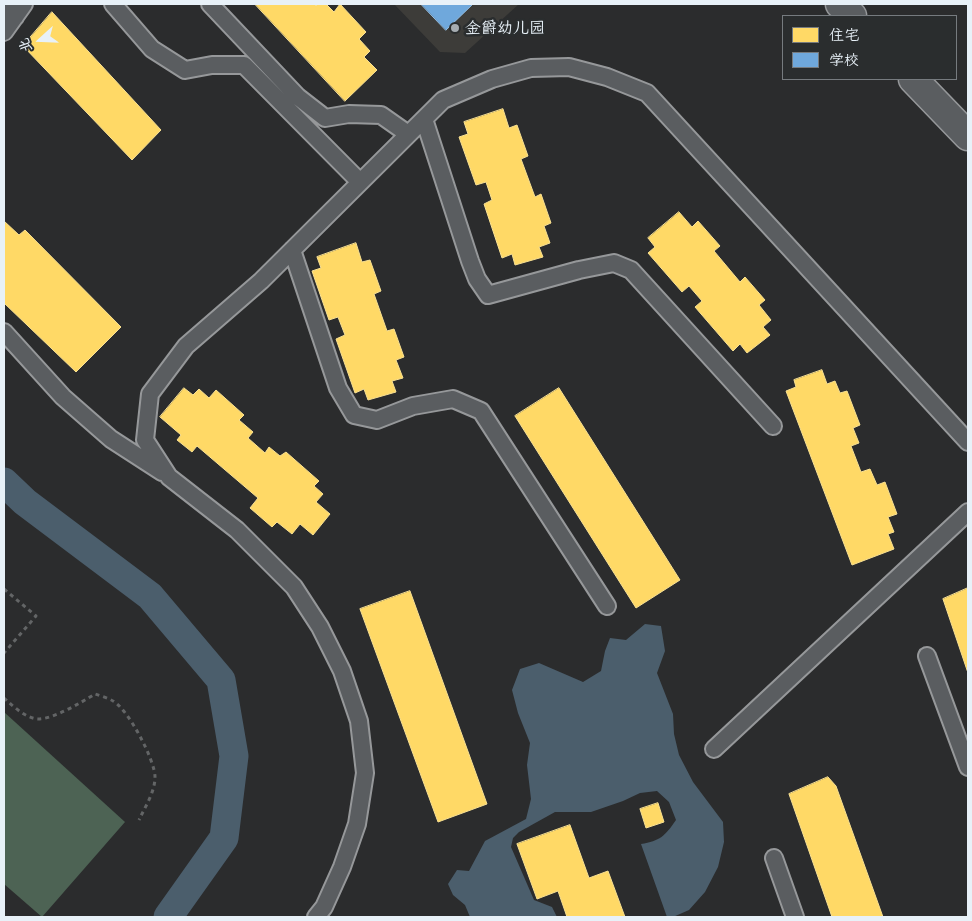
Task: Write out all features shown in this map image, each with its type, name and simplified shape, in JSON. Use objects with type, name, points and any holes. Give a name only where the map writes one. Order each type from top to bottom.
[{"type":"street","points":[[840,4],[851,15]]},
{"type":"street","points":[[914,80],[968,136]]},
{"type":"lane","points":[[4,4],[20,10],[4,32]]},
{"type":"lane","points":[[113,4],[152,49],[185,70],[212,65],[244,65],[360,182]]},
{"type":"lane","points":[[210,4],[298,97],[325,118],[349,114],[380,115],[408,134]]},
{"type":"lane","points":[[169,476],[145,440],[150,394],[186,346],[292,250],[443,100],[492,79],[531,68],[569,67],[607,77],[647,92],[966,436]]},
{"type":"lane","points":[[424,119],[476,279],[488,295],[579,270],[614,263],[631,270],[773,426]]},
{"type":"lane","points":[[292,250],[338,388],[354,415],[377,420],[413,406],[453,399],[482,411],[607,606]]},
{"type":"lane","points":[[4,332],[62,397],[111,439],[169,476],[237,530],[294,587],[320,627],[345,679],[358,720],[365,774],[357,824],[342,867],[324,907],[316,917]]},
{"type":"lane","points":[[714,749],[968,512]]},
{"type":"lane","points":[[927,656],[968,767]]},
{"type":"lane","points":[[774,858],[795,917]]},
{"type":"path","points":[[4,589],[36,616],[4,653]]},
{"type":"path","points":[[4,698],[17,710],[37,719],[56,715],[95,694],[114,701],[132,720],[147,749],[155,776],[149,800],[139,820]]},
{"type":"shaded area","name":"金爵幼儿园","points":[[394,4],[519,4],[465,53],[440,52]]},
{"type":"green space","points":[[4,712],[125,822],[42,917],[4,884]]},
{"type":"water","points":[[645,624],[661,626],[665,651],[657,673],[673,714],[674,734],[679,755],[693,782],[723,822],[724,842],[718,867],[705,892],[689,910],[673,917],[667,917],[641,844],[662,837],[676,820],[669,802],[657,791],[640,793],[591,812],[555,812],[519,832],[513,838],[511,847],[534,900],[552,907],[557,917],[470,917],[465,905],[453,895],[448,884],[457,870],[469,871],[485,841],[526,819],[531,799],[527,765],[530,743],[518,713],[512,690],[520,669],[539,663],[583,682],[601,671],[610,638],[626,640]]},
{"type":"building: 住宅","points":[[255,4],[314,4],[316,6],[318,4],[326,4],[334,12],[340,4],[366,32],[359,39],[370,51],[364,57],[377,70],[345,101]]},
{"type":"building: 住宅","points":[[52,12],[161,130],[132,160],[23,46]]},
{"type":"building: 住宅","points":[[503,109],[509,128],[517,125],[528,156],[521,159],[535,197],[541,194],[551,223],[544,226],[550,243],[539,247],[543,257],[515,265],[512,254],[502,258],[484,204],[492,200],[486,182],[476,185],[459,137],[468,134],[464,122]]},
{"type":"building: 住宅","points":[[679,212],[692,227],[698,221],[720,246],[714,251],[740,282],[745,277],[765,300],[759,305],[771,320],[763,327],[770,335],[747,353],[740,344],[733,351],[695,307],[702,301],[689,286],[682,292],[648,253],[655,247],[648,238]]},
{"type":"building: 住宅","points":[[4,221],[19,235],[25,230],[121,327],[76,372],[4,303]]},
{"type":"building: 住宅","points":[[356,243],[362,262],[370,260],[381,291],[374,294],[387,331],[394,329],[404,357],[396,360],[403,378],[392,381],[396,392],[368,400],[364,389],[355,393],[336,339],[345,335],[338,317],[329,320],[312,271],[321,268],[317,257]]},
{"type":"building: 住宅","points":[[822,370],[827,384],[835,381],[840,393],[847,391],[860,425],[853,428],[859,443],[851,446],[861,472],[870,469],[877,485],[885,482],[897,514],[888,517],[894,532],[888,534],[894,549],[852,565],[786,391],[796,387],[794,380]]},
{"type":"building: 住宅","points":[[184,388],[193,395],[199,389],[209,398],[216,390],[244,415],[239,420],[253,432],[248,438],[265,453],[269,447],[280,456],[286,452],[319,481],[314,486],[323,494],[316,502],[330,514],[313,535],[300,524],[292,534],[277,522],[272,527],[250,508],[258,498],[197,446],[192,452],[177,440],[181,435],[160,417]]},
{"type":"building: 住宅","points":[[559,388],[680,580],[636,608],[515,416]]},
{"type":"building: 住宅","points":[[968,588],[968,673],[943,599]]},
{"type":"building: 住宅","points":[[410,591],[487,804],[438,822],[360,609]]},
{"type":"building: 住宅","points":[[828,777],[836,786],[883,917],[832,917],[789,794]]},
{"type":"building: 住宅","points":[[658,803],[664,822],[646,828],[640,809]]},
{"type":"building: 住宅","points":[[570,825],[589,878],[608,871],[625,917],[567,917],[558,891],[537,899],[517,844]]},
{"type":"building: 学校","points":[[421,4],[473,4],[446,30]]},
{"type":"waterway","points":[[4,482],[25,502],[150,596],[221,680],[234,756],[224,838],[168,917]]},
{"type":"place","name":"金爵幼儿园","points":[[455,28]]}]
